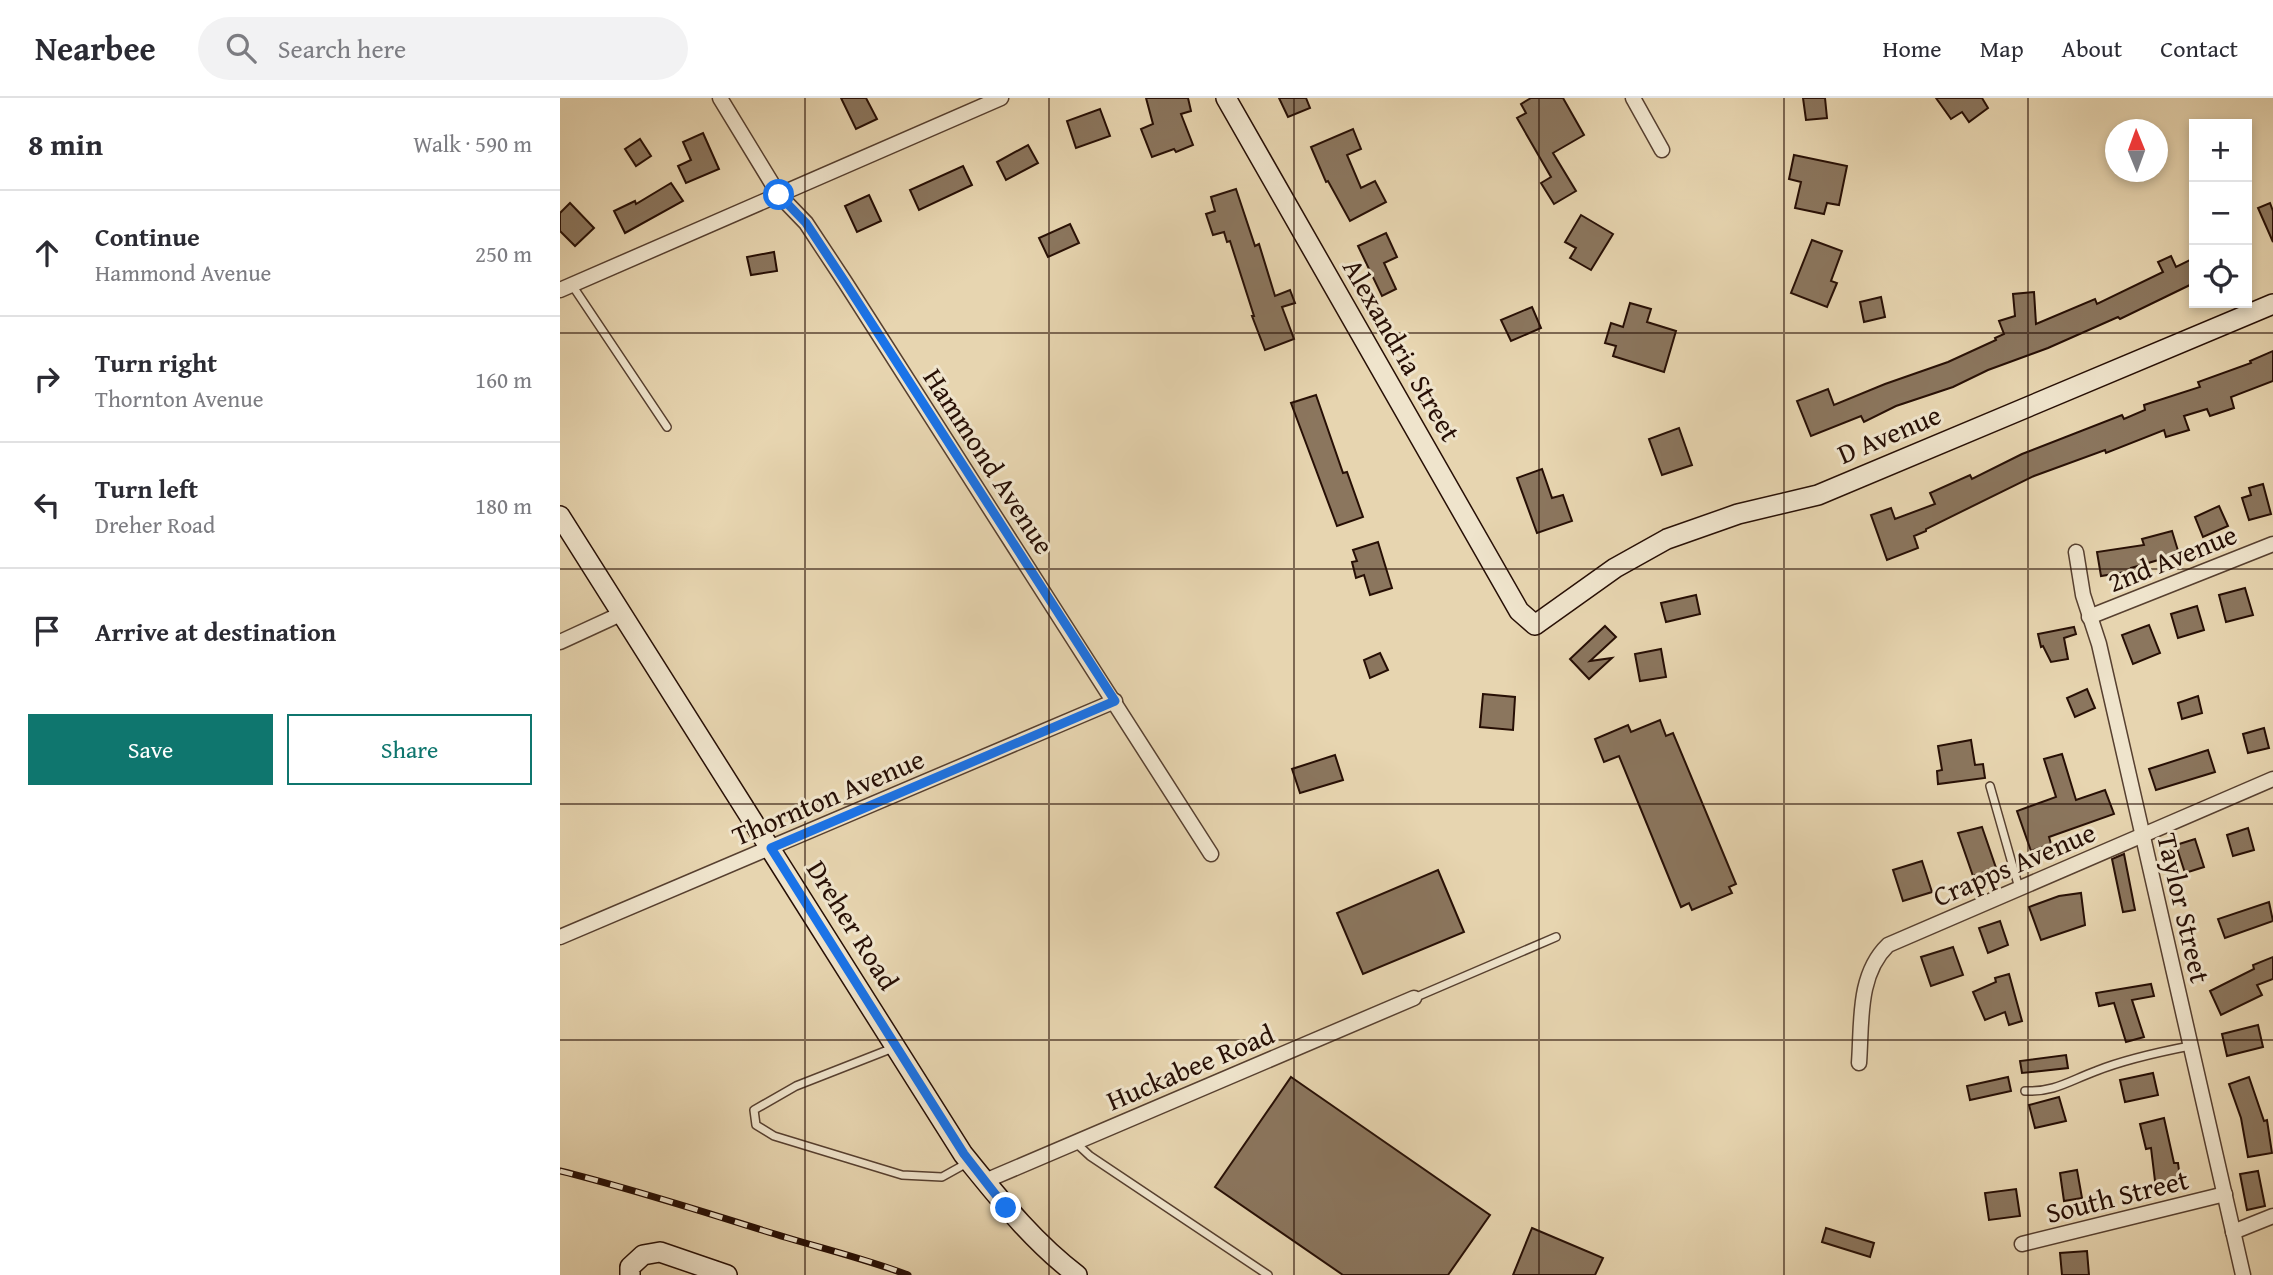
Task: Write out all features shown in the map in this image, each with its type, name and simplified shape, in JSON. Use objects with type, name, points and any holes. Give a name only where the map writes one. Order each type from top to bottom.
[{"type":"street","name":"Hammond Avenue","points":[[720,98],[779,195],[806,223],[845,282],[1211,854]]},
{"type":"street","points":[[566,288],[1001,98]]},
{"type":"street","name":"Alexandria Street","points":[[1226,98],[1519,611],[1535,625]]},
{"type":"street","points":[[1633,98],[1662,150]]},
{"type":"street","name":"D Avenue","points":[[1535,625],[1615,568],[1667,539],[1738,514],[1818,495],[2273,304]]},
{"type":"street","name":"Dreher Road","points":[[560,516],[969,1161],[1006,1208],[1043,1246],[1077,1275]]},
{"type":"street","name":"2nd Avenue","points":[[2089,617],[2273,544]]},
{"type":"street","name":"Taylor Street","points":[[2076,552],[2243,1275]]},
{"type":"street","points":[[561,639],[622,613]]},
{"type":"street","name":"Thornton Avenue","points":[[560,937],[1115,701]]},
{"type":"street","name":"Crapps Avenue","points":[[1859,1063],[1864,997],[1871,968],[1888,945],[2273,779]]},
{"type":"street","name":"Huckabee Road","points":[[985,1181],[1414,998]]},
{"type":"street","name":"South Street","points":[[2022,1244],[2225,1195]]},
{"type":"street","points":[[2233,1233],[2273,1216]]},
{"type":"street","points":[[630,1275],[630,1267],[643,1255],[660,1252],[727,1275]]},
{"type":"lane","points":[[566,288],[667,427]]},
{"type":"lane","points":[[1990,786],[2019,889]]},
{"type":"lane","points":[[1414,998],[1556,937]]},
{"type":"lane","points":[[2025,1091],[2052,1090],[2098,1070],[2190,1046]]},
{"type":"lane","points":[[897,1047],[796,1086],[754,1110],[756,1125],[774,1136],[902,1175],[942,1177],[969,1161]]},
{"type":"lane","points":[[1076,1142],[1090,1156],[1268,1275]]},
{"type":"building","points":[[841,98],[866,98],[877,119],[856,129]]},
{"type":"building","points":[[1146,98],[1188,98],[1191,111],[1181,114],[1193,145],[1152,157],[1141,129],[1153,124]]},
{"type":"building","points":[[1279,98],[1306,98],[1310,108],[1288,117]]},
{"type":"building","points":[[1531,98],[1563,98],[1584,135],[1553,153],[1576,191],[1554,204],[1541,183],[1551,177],[1517,118],[1526,113],[1521,104]]},
{"type":"building","points":[[1803,98],[1825,98],[1827,118],[1806,120]]},
{"type":"building","points":[[1936,98],[1982,98],[1988,108],[1969,122],[1962,112],[1951,119]]},
{"type":"building","points":[[1100,109],[1110,136],[1076,148],[1067,121]]},
{"type":"building","points":[[1353,129],[1361,149],[1347,155],[1361,188],[1375,181],[1386,202],[1350,221],[1328,181],[1326,182],[1311,147]]},
{"type":"building","points":[[703,133],[719,169],[686,183],[678,166],[691,160],[683,142]]},
{"type":"building","points":[[640,139],[651,156],[636,166],[625,149]]},
{"type":"building","points":[[1028,145],[1038,163],[1006,180],[997,162]]},
{"type":"building","points":[[1794,155],[1847,166],[1839,205],[1827,203],[1824,214],[1795,208],[1801,182],[1789,179]]},
{"type":"building","points":[[963,166],[972,185],[919,210],[910,190]]},
{"type":"building","points":[[671,183],[683,201],[625,233],[614,211],[635,201],[636,204]]},
{"type":"building","points":[[1236,189],[1255,246],[1259,244],[1275,296],[1290,290],[1295,303],[1282,307],[1294,339],[1265,350],[1230,241],[1227,242],[1224,232],[1213,235],[1206,214],[1215,211],[1211,197]]},
{"type":"building","points":[[869,195],[881,221],[857,232],[845,206]]},
{"type":"building","points":[[570,203],[594,228],[575,246],[560,231],[560,213]]},
{"type":"building","points":[[2270,203],[2273,211],[2273,242],[2258,208]]},
{"type":"building","points":[[1581,215],[1613,234],[1591,270],[1570,258],[1576,248],[1565,242]]},
{"type":"building","points":[[1070,224],[1079,243],[1048,257],[1039,238]]},
{"type":"building","points":[[1386,233],[1397,257],[1384,263],[1396,289],[1382,296],[1358,246]]},
{"type":"building","points":[[1812,240],[1842,251],[1831,281],[1837,283],[1827,307],[1791,293]]},
{"type":"building","points":[[774,252],[777,271],[751,275],[747,257]]},
{"type":"building","points":[[2171,256],[2176,267],[2189,260],[2189,285],[2120,319],[2118,317],[1953,387],[1896,406],[1864,422],[1861,416],[1811,436],[1797,401],[1828,389],[1834,405],[1948,362],[1996,340],[1995,338],[2004,334],[1999,321],[2015,316],[2013,294],[2034,292],[2036,324],[2095,299],[2097,304],[2163,272],[2158,262]]},
{"type":"building","points":[[1881,297],[1885,317],[1864,322],[1860,302]]},
{"type":"building","points":[[1630,303],[1651,309],[1647,322],[1676,331],[1664,372],[1613,356],[1616,346],[1605,343],[1611,323],[1623,327]]},
{"type":"building","points":[[1532,307],[1541,328],[1511,341],[1501,320]]},
{"type":"building","points":[[2273,351],[2273,381],[2231,397],[2234,408],[2210,416],[2207,409],[2184,416],[2189,430],[2166,437],[2164,430],[2106,453],[2105,450],[2034,476],[1926,529],[1914,536],[1918,548],[1887,560],[1871,515],[1891,508],[1895,519],[1935,504],[1930,493],[1970,475],[1972,479],[2022,454],[2122,415],[2124,419],[2145,410],[2144,405],[2200,387],[2198,382],[2251,363],[2250,361]]},
{"type":"building","points":[[1316,395],[1343,473],[1347,472],[1363,517],[1337,526],[1291,403]]},
{"type":"building","points":[[1679,428],[1692,465],[1662,475],[1649,439]]},
{"type":"building","points":[[1542,469],[1552,498],[1563,495],[1572,521],[1537,533],[1517,478]]},
{"type":"building","points":[[2263,484],[2271,514],[2249,520],[2242,498],[2251,495],[2249,488]]},
{"type":"building","points":[[2219,506],[2228,526],[2203,537],[2195,517]]},
{"type":"building","points":[[2172,531],[2179,554],[2131,568],[2132,571],[2101,576],[2097,552],[2144,545],[2142,539]]},
{"type":"building","points":[[1378,542],[1392,588],[1370,595],[1364,575],[1356,578],[1352,562],[1357,561],[1353,550]]},
{"type":"building","points":[[2245,588],[2253,615],[2226,622],[2219,595]]},
{"type":"building","points":[[1696,595],[1700,614],[1666,622],[1661,603]]},
{"type":"building","points":[[2197,606],[2204,630],[2178,638],[2171,614]]},
{"type":"building","points":[[2149,625],[2160,653],[2133,664],[2122,635]]},
{"type":"building","points":[[1605,626],[1616,637],[1590,661],[1612,658],[1589,679],[1570,659]]},
{"type":"building","points":[[2074,627],[2076,634],[2064,638],[2068,659],[2051,662],[2043,646],[2041,647],[2038,634]]},
{"type":"building","points":[[1661,649],[1666,677],[1640,681],[1635,654]]},
{"type":"building","points":[[1380,653],[1388,670],[1370,678],[1364,660]]},
{"type":"building","points":[[2087,689],[2095,708],[2075,717],[2067,698]]},
{"type":"building","points":[[1483,694],[1515,697],[1513,730],[1480,727]]},
{"type":"building","points":[[2198,696],[2202,713],[2182,719],[2178,703]]},
{"type":"building","points":[[1660,720],[1666,736],[1673,733],[1736,884],[1729,887],[1732,893],[1692,910],[1689,903],[1681,907],[1619,756],[1604,762],[1595,739],[1628,725],[1631,732]]},
{"type":"building","points":[[2264,728],[2269,748],[2248,753],[2243,734]]},
{"type":"building","points":[[1971,740],[1975,765],[1983,764],[1985,778],[1938,784],[1937,771],[1942,770],[1938,746]]},
{"type":"building","points":[[2208,750],[2215,772],[2156,790],[2149,769]]},
{"type":"building","points":[[2062,754],[2076,800],[2105,790],[2114,814],[2049,837],[2051,844],[2031,851],[2017,811],[2056,797],[2044,759]]},
{"type":"building","points":[[1335,755],[1343,780],[1300,793],[1292,769]]},
{"type":"building","points":[[1982,827],[1996,868],[1973,876],[1958,833]]},
{"type":"building","points":[[2248,828],[2254,850],[2233,856],[2227,835]]},
{"type":"building","points":[[2195,839],[2204,867],[2185,873],[2176,845]]},
{"type":"building","points":[[2124,854],[2135,910],[2123,912],[2112,859]]},
{"type":"building","points":[[1922,861],[1932,892],[1903,901],[1893,870]]},
{"type":"building","points":[[1438,870],[1464,932],[1363,974],[1337,913]]},
{"type":"building","points":[[2081,893],[2085,925],[2041,940],[2029,907],[2059,896]]},
{"type":"building","points":[[2269,902],[2273,921],[2225,938],[2218,919]]},
{"type":"building","points":[[2000,921],[2008,945],[1988,953],[1979,928]]},
{"type":"building","points":[[1953,947],[1963,975],[1931,986],[1921,957]]},
{"type":"building","points":[[2273,957],[2273,979],[2257,985],[2262,995],[2221,1015],[2210,991],[2254,969],[2253,965]]},
{"type":"building","points":[[2009,974],[2022,1021],[2009,1025],[2005,1012],[1985,1020],[1973,992],[1996,982],[1995,978]]},
{"type":"building","points":[[2151,984],[2154,996],[2132,1000],[2144,1037],[2126,1042],[2114,1003],[2099,1006],[2096,993]]},
{"type":"building","points":[[2258,1025],[2263,1047],[2227,1056],[2222,1034]]},
{"type":"building","points":[[2066,1055],[2068,1068],[2022,1073],[2020,1061]]},
{"type":"building","points":[[2153,1073],[2158,1095],[2125,1102],[2120,1080]]},
{"type":"building","points":[[1291,1077],[1490,1215],[1448,1275],[1343,1275],[1215,1187]]},
{"type":"building","points":[[2008,1077],[2011,1091],[1970,1100],[1967,1086]]},
{"type":"building","points":[[2249,1077],[2264,1121],[2267,1120],[2272,1153],[2248,1157],[2241,1118],[2229,1084]]},
{"type":"building","points":[[2059,1097],[2066,1121],[2035,1128],[2029,1105]]},
{"type":"building","points":[[2164,1118],[2174,1163],[2178,1163],[2181,1186],[2156,1189],[2151,1148],[2146,1149],[2140,1124]]},
{"type":"building","points":[[2077,1170],[2082,1198],[2064,1201],[2060,1173]]},
{"type":"building","points":[[2258,1171],[2265,1206],[2247,1210],[2240,1174]]},
{"type":"building","points":[[2016,1189],[2020,1216],[1989,1220],[1985,1193]]},
{"type":"building","points":[[1532,1228],[1603,1258],[1595,1275],[1513,1275]]},
{"type":"building","points":[[1826,1228],[1874,1243],[1870,1257],[1822,1242]]},
{"type":"building","points":[[2087,1251],[2089,1275],[2062,1275],[2060,1253]]},
{"type":"railway","points":[[560,1171],[908,1275]]},
{"type":"route","points":[[779,195],[806,223],[1115,701],[771,848],[964,1154],[1006,1208]]}]
